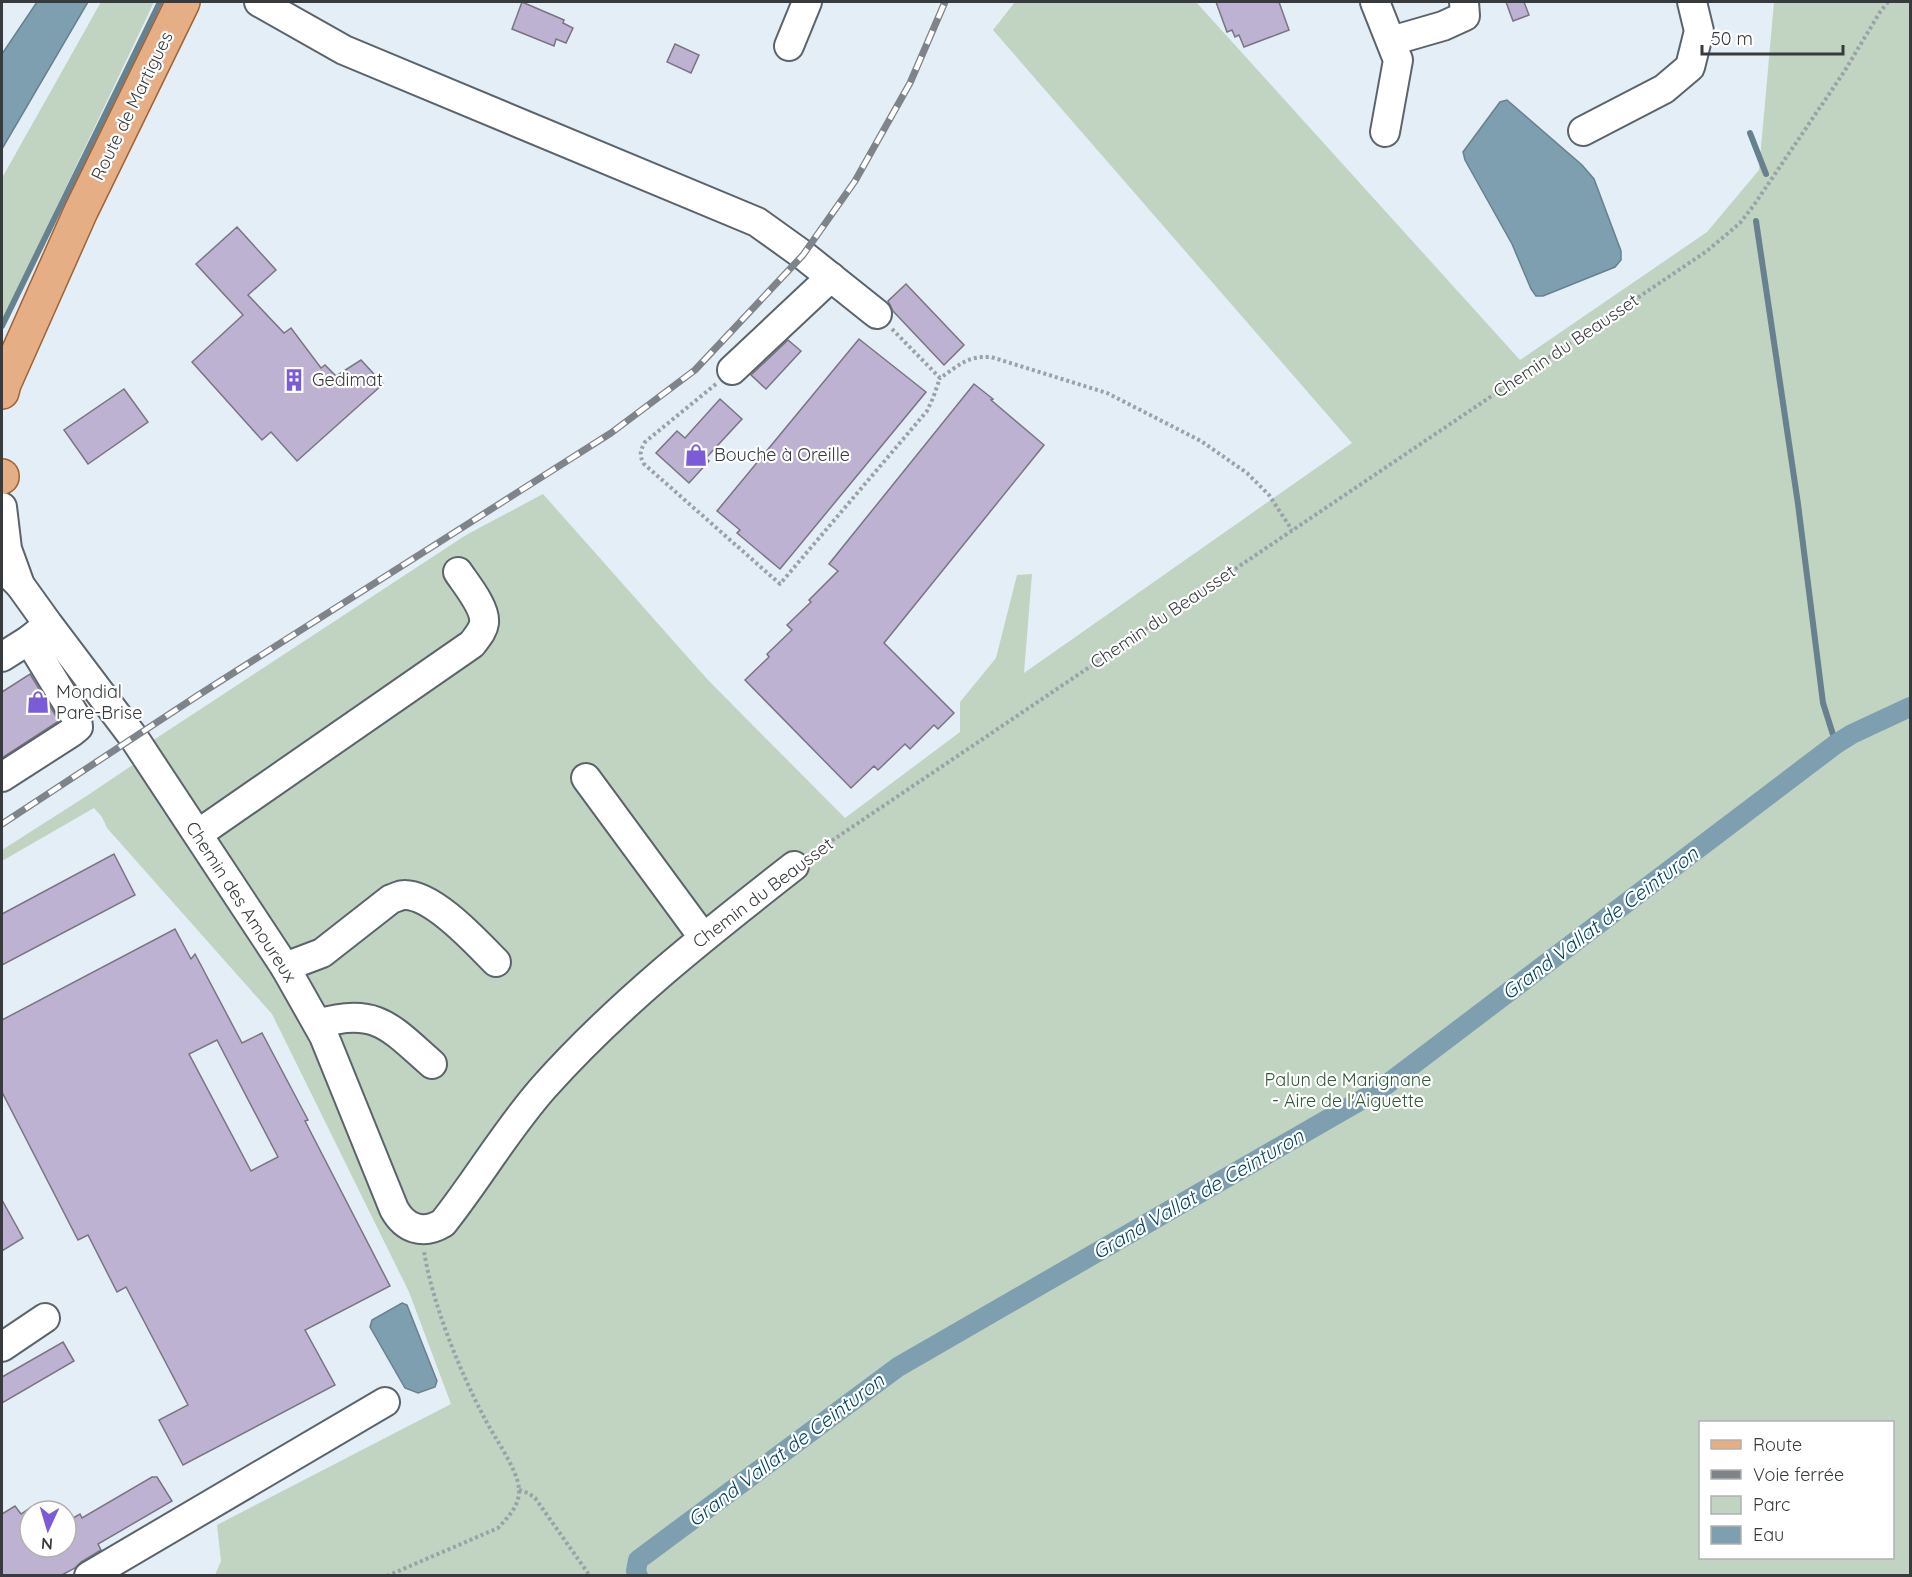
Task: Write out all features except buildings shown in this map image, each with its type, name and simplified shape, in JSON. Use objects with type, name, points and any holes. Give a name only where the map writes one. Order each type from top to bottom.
[{"type":"main road","name":"Route de Martigues","points":[[2,392],[81,211],[183,2]]},
{"type":"main road","name":"Route de Martigues","points":[[2,353],[81,211]]},
{"type":"street","points":[[259,2],[344,50],[757,222],[804,255],[877,314]]},
{"type":"street","points":[[789,46],[807,2]]},
{"type":"street","points":[[1375,2],[1398,60],[1385,132]]},
{"type":"street","points":[[1390,41],[1443,26],[1465,16],[1464,2]]},
{"type":"street","points":[[1583,131],[1664,89],[1690,67],[1699,31],[1692,2]]},
{"type":"street","points":[[732,370],[831,277]]},
{"type":"street","name":"Chemin des Amoureux","points":[[2,507],[2,523],[11,576],[38,632],[134,738],[285,967],[318,1024],[394,1209],[408,1226],[427,1230]]},
{"type":"street","points":[[198,834],[472,644],[481,633],[484,622],[482,610],[458,572]]},
{"type":"street","points":[[2,657],[38,632],[77,719],[78,727],[2,777]]},
{"type":"street","points":[[585,778],[703,937]]},
{"type":"street","name":"Chemin du Beausset","points":[[427,1230],[443,1223],[496,1147],[544,1087],[617,1014],[703,937],[794,866]]},
{"type":"street","points":[[285,967],[322,952],[391,899],[402,895],[424,900],[463,928],[496,963]]},
{"type":"street","points":[[318,1024],[338,1018],[357,1017],[382,1022],[432,1064]]},
{"type":"street","points":[[2,1347],[45,1318]]},
{"type":"street","points":[[89,1575],[385,1402]]},
{"type":"path","name":"Chemin du Beausset","points":[[794,866],[1707,251],[1740,223],[1754,206],[1888,2]]},
{"type":"path","points":[[877,314],[940,378]]},
{"type":"path","points":[[732,370],[645,442],[640,450],[640,457],[644,464],[780,584],[927,411],[940,378],[968,359],[977,357],[991,357],[1107,393],[1201,441],[1247,473],[1269,495],[1292,530]]},
{"type":"path","points":[[387,1575],[498,1528],[517,1504],[519,1490],[517,1477],[484,1418],[447,1332],[426,1265],[424,1250],[427,1230]]},
{"type":"path","points":[[519,1490],[535,1498],[590,1575]]},
{"type":"green space","points":[[101,2],[154,2],[2,322],[2,178]]},
{"type":"green space","name":"Palun de Marignane - Aire de l'Aiguette","points":[[1015,2],[1196,2],[1520,360],[1707,232],[1759,170],[1774,2],[1910,2],[1910,1575],[215,1575],[221,1561],[217,1525],[451,1404],[409,1292],[272,1014],[107,828],[102,817],[94,808],[2,861],[2,850],[140,760],[149,743],[466,535],[543,494],[708,680],[845,818],[960,732],[960,702],[996,658],[1017,575],[1032,574],[1024,673],[1352,443],[993,30]]},
{"type":"water","points":[[37,2],[88,2],[2,149],[2,54]]},
{"type":"water","points":[[1507,100],[1582,165],[1594,179],[1621,251],[1621,260],[1615,267],[1543,296],[1536,296],[1531,289],[1512,244],[1465,160],[1463,152],[1500,102]]},
{"type":"water","points":[[402,1303],[407,1305],[437,1381],[435,1387],[418,1393],[405,1388],[370,1327],[372,1320]]},
{"type":"waterway","points":[[2,326],[160,2]]},
{"type":"waterway","points":[[1750,133],[1766,174]]},
{"type":"waterway","points":[[1756,221],[1798,504],[1823,703],[1836,744]]},
{"type":"waterway","name":"Grand Vallat de Ceinturon","points":[[638,1576],[636,1571],[638,1560],[898,1367],[1382,1088],[1836,744],[1910,707]]},
{"type":"railway","points":[[2,824],[197,696],[611,433],[695,370],[803,255],[855,181],[910,83],[945,2]]},
{"type":"place","name":"Gedimat","points":[[294,380]]},
{"type":"place","name":"Bouche à Oreille","points":[[696,455]]},
{"type":"place","name":"Mondial Pare-Brise","points":[[38,702]]}]
